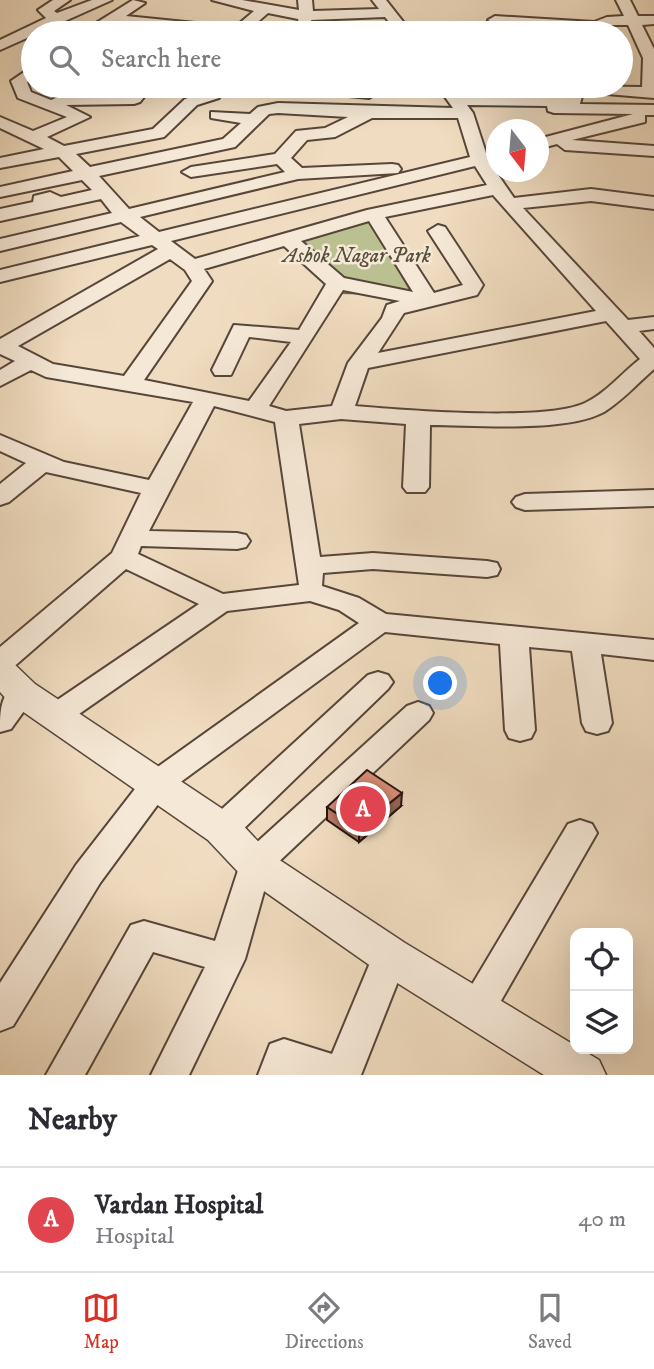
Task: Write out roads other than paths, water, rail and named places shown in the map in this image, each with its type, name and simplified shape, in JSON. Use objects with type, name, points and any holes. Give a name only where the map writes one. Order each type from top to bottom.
[{"type":"street","points":[[39,21],[63,0]]},
{"type":"street","points":[[22,21],[105,0]]},
{"type":"street","points":[[219,0],[306,16],[383,6],[395,21]]},
{"type":"street","points":[[304,21],[306,16],[305,0]]},
{"type":"street","points":[[623,0],[632,20]]},
{"type":"street","points":[[106,21],[138,3]]},
{"type":"street","points":[[250,21],[264,9]]},
{"type":"street","points":[[112,17],[129,21]]},
{"type":"street","points":[[495,20],[505,21]]},
{"type":"street","points":[[607,21],[654,20]]},
{"type":"street","points":[[6,25],[21,21]]},
{"type":"street","points":[[633,22],[651,58],[652,93],[633,92]]},
{"type":"street","points":[[0,46],[21,33]]},
{"type":"street","points":[[31,98],[82,117],[33,137]]},
{"type":"street","points":[[54,106],[65,99],[135,98]]},
{"type":"street","points":[[0,163],[64,152],[136,135],[158,133],[191,102],[204,98]]},
{"type":"street","points":[[0,192],[229,143],[264,110],[278,108],[369,113],[456,101],[574,102],[575,98]]},
{"type":"street","points":[[456,101],[654,112]]},
{"type":"street","points":[[456,101],[486,154]]},
{"type":"street","points":[[549,142],[654,112]]},
{"type":"street","points":[[191,172],[281,158],[302,135],[329,133],[369,113]]},
{"type":"street","points":[[217,116],[253,119]]},
{"type":"street","points":[[0,122],[64,152],[106,192],[123,214],[192,266],[202,281],[129,385]]},
{"type":"street","points":[[549,144],[654,151]]},
{"type":"street","points":[[281,158],[298,174]]},
{"type":"street","points":[[0,276],[166,245],[334,194],[486,158]]},
{"type":"street","points":[[0,245],[298,174],[380,168],[428,173]]},
{"type":"street","points":[[0,346],[32,360],[46,370],[207,397],[286,418],[341,412],[418,418],[538,418],[572,414],[595,407],[653,359],[504,196],[498,182]]},
{"type":"street","points":[[0,215],[47,205],[41,200],[50,198],[58,203],[106,192]]},
{"type":"street","points":[[192,266],[374,214],[504,196],[591,195],[654,203]]},
{"type":"street","points":[[374,214],[429,301]]},
{"type":"street","points":[[341,412],[359,362],[392,319],[394,309],[470,291],[473,285],[438,231]]},
{"type":"street","points":[[288,239],[337,283],[429,301]]},
{"type":"street","points":[[0,346],[166,245]]},
{"type":"street","points":[[256,408],[305,337],[337,283]]},
{"type":"street","points":[[359,362],[617,321],[654,323]]},
{"type":"street","points":[[223,370],[243,330],[305,337]]},
{"type":"street","points":[[0,379],[32,360]]},
{"type":"street","points":[[207,397],[156,489],[128,547],[5,687],[55,716],[222,829],[255,864],[390,956],[583,1075]]},
{"type":"street","points":[[286,418],[310,579],[349,604],[379,622],[514,638],[654,650]]},
{"type":"street","points":[[416,487],[418,418]]},
{"type":"street","points":[[0,442],[43,463],[156,489]]},
{"type":"street","points":[[0,498],[43,463]]},
{"type":"street","points":[[525,502],[654,498]]},
{"type":"street","points":[[128,547],[237,541]]},
{"type":"street","points":[[128,547],[220,603]]},
{"type":"street","points":[[55,716],[220,603],[373,561],[487,569]]},
{"type":"street","points":[[0,1015],[88,874],[156,784],[379,622]]},
{"type":"street","points":[[514,638],[520,730]]},
{"type":"street","points":[[585,642],[597,723]]},
{"type":"street","points":[[222,829],[378,682]]},
{"type":"street","points":[[170,1075],[227,959],[255,864],[418,713]]},
{"type":"street","points":[[477,1009],[580,833]]},
{"type":"street","points":[[65,1075],[144,935],[227,959]]},
{"type":"street","points":[[276,1075],[284,1056],[342,1075],[390,956]]},
{"type":"place","name":"Vardan Hospital","points":[[363,809]]},
{"type":"park label","name":"Ashok Nagar Park","points":[[357,255]]}]
